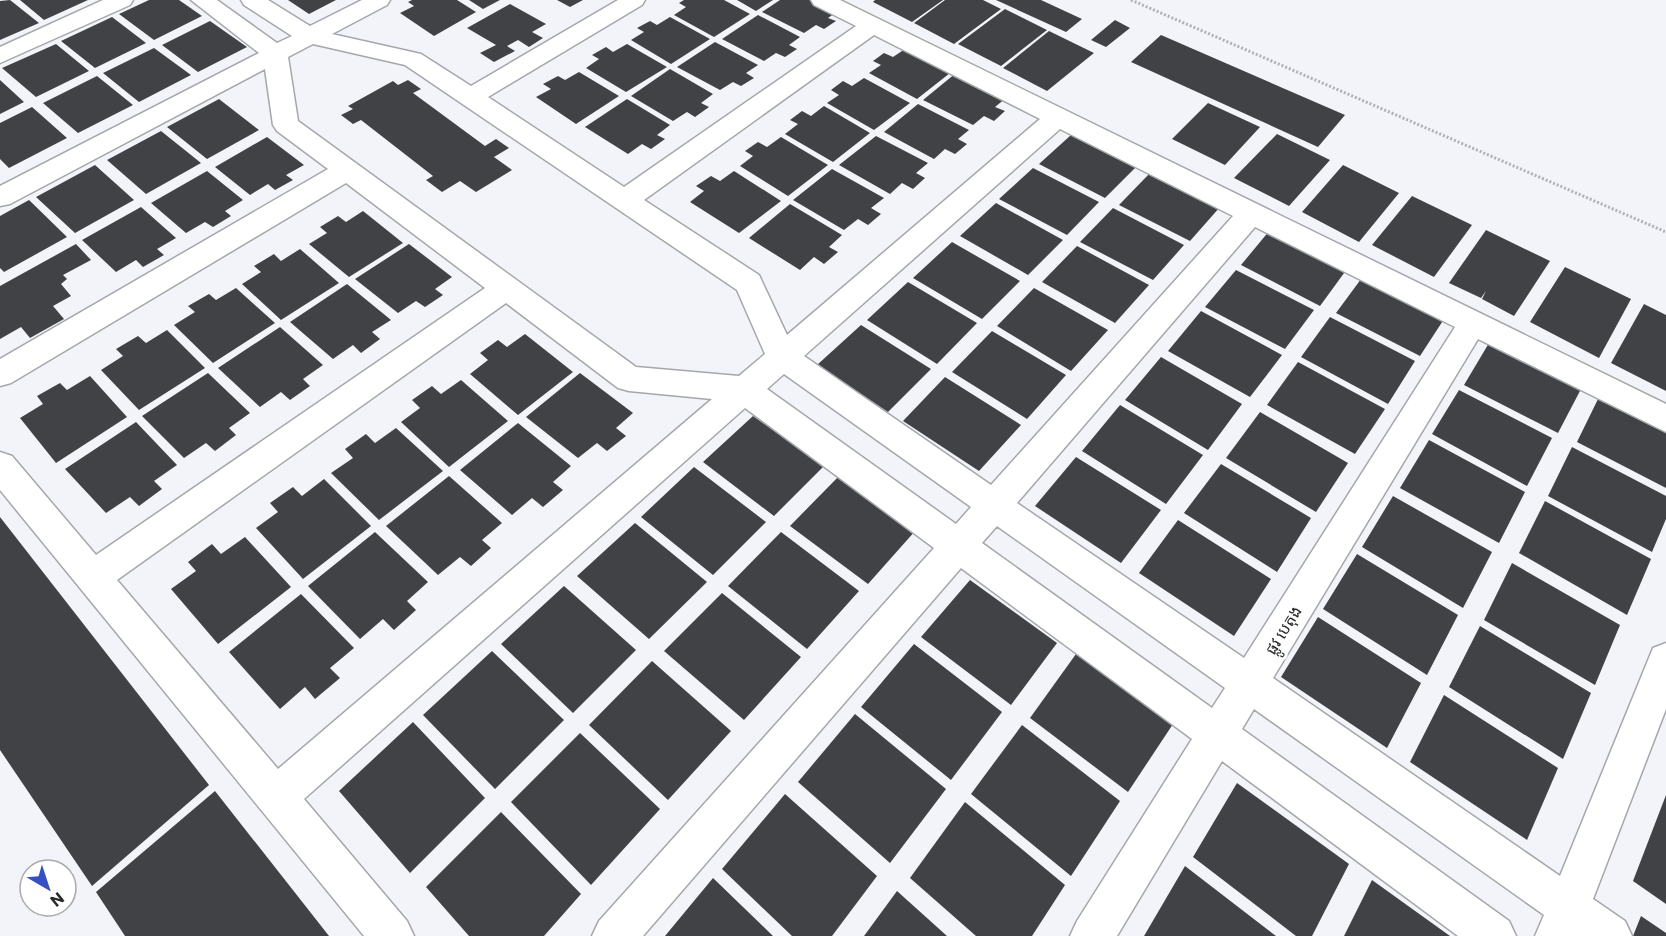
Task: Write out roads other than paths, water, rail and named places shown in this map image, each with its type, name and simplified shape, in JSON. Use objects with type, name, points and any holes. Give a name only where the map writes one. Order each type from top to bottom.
[{"type":"street","points":[[0,56],[122,0]]},
{"type":"street","points":[[202,0],[275,53],[286,125],[629,378],[743,388],[1494,936]]},
{"type":"street","points":[[252,0],[309,36],[413,59],[749,283],[781,356],[1249,684],[1563,922],[1610,936]]},
{"type":"street","points":[[0,197],[379,0]]},
{"type":"street","points":[[470,97],[634,0]]},
{"type":"street","points":[[822,0],[1666,419]]},
{"type":"street","points":[[624,200],[873,25]]},
{"type":"street","points":[[276,797],[743,388],[1058,117]]},
{"type":"street","points":[[0,374],[347,170]]},
{"type":"street","points":[[614,936],[1251,213]]},
{"type":"street","points":[[93,577],[506,288]]},
{"type":"street","name":"ផ្លូវ បេតុង","points":[[1092,936],[1473,323]]},
{"type":"street","points":[[0,466],[392,936]]},
{"type":"street","points":[[1563,922],[1666,661]]}]
